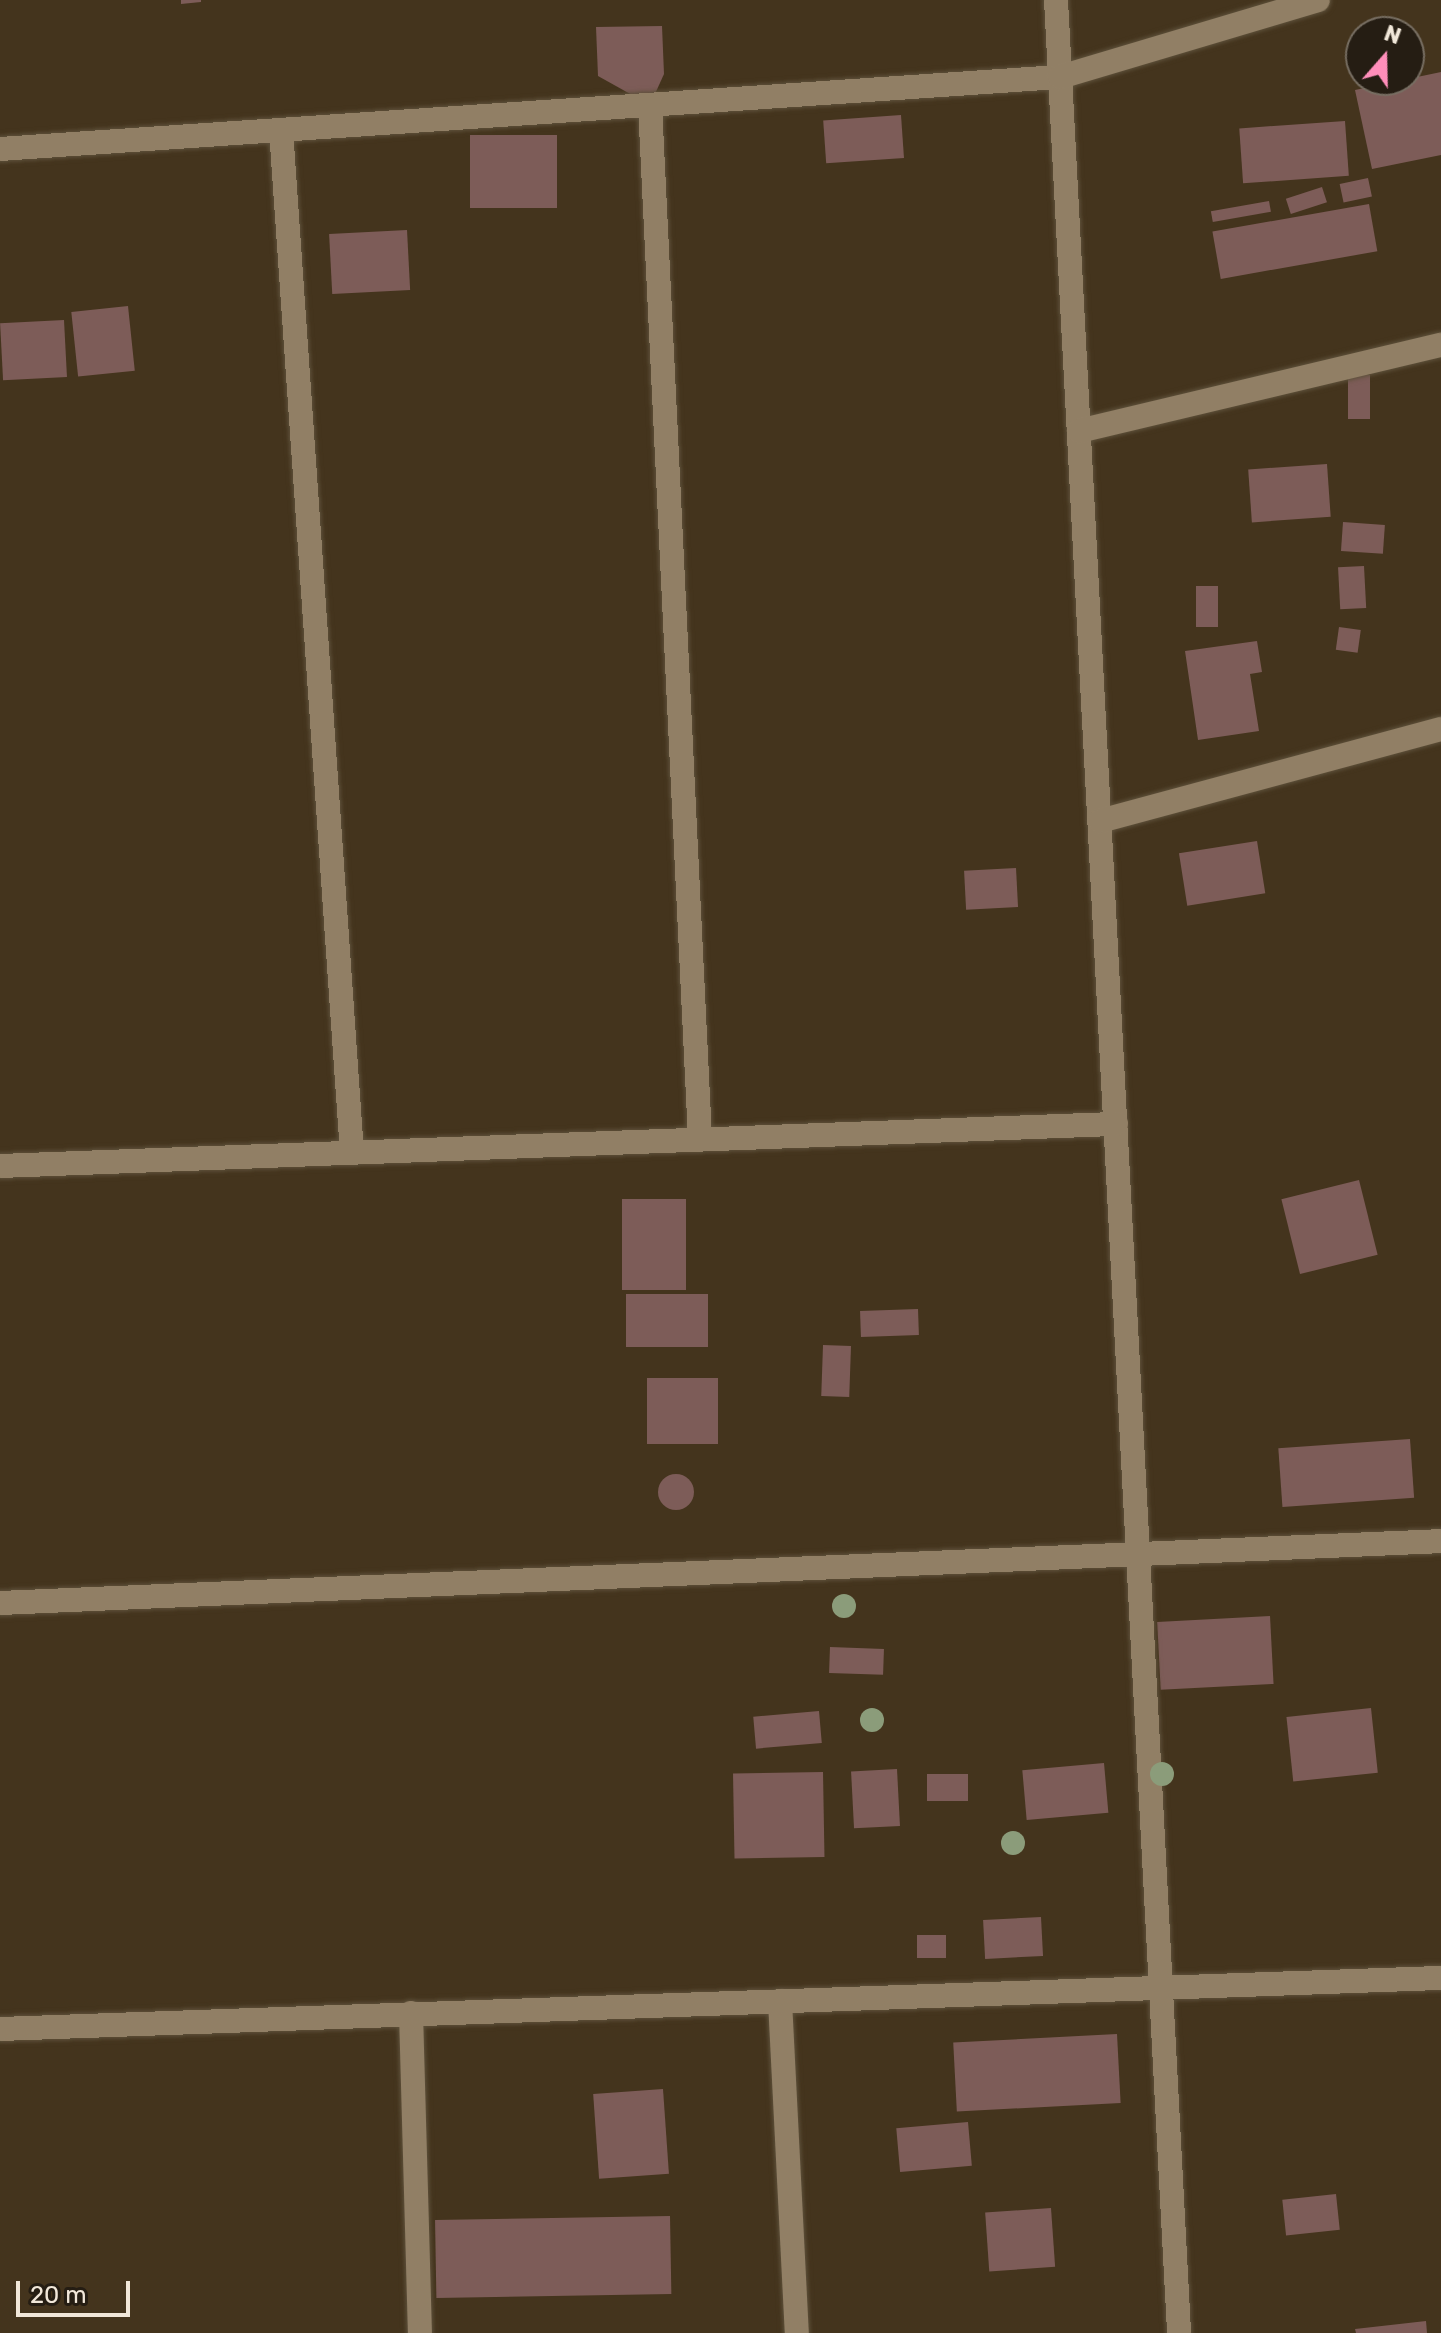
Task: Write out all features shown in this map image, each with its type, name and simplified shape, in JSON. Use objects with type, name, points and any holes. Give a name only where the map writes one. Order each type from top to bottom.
[{"type":"street","points":[[1056,0],[1179,2333]]},
{"type":"street","points":[[0,149],[1060,77],[1318,0]]},
{"type":"street","points":[[650,105],[700,1139]]},
{"type":"street","points":[[281,130],[352,1152]]},
{"type":"street","points":[[1079,431],[1441,345]]},
{"type":"street","points":[[1100,821],[1441,729]]},
{"type":"street","points":[[0,1166],[1116,1124]]},
{"type":"street","points":[[0,1603],[1441,1541]]},
{"type":"street","points":[[0,2029],[1441,1978]]},
{"type":"street","points":[[780,2001],[797,2333]]},
{"type":"street","points":[[411,2013],[420,2333]]},
{"type":"building","points":[[181,0],[201,0],[201,2],[181,4]]},
{"type":"building","points":[[662,26],[664,74],[650,105],[598,76],[596,27]]},
{"type":"building","points":[[1441,72],[1441,155],[1372,169],[1356,96],[1425,96],[1425,75]]},
{"type":"building","points":[[901,115],[904,158],[826,163],[823,120]]},
{"type":"building","points":[[1345,121],[1349,176],[1243,183],[1239,128]]},
{"type":"building","points":[[470,135],[557,135],[557,208],[470,208]]},
{"type":"building","points":[[1368,178],[1372,197],[1344,203],[1340,184]]},
{"type":"building","points":[[1322,187],[1327,202],[1291,214],[1286,199]]},
{"type":"building","points":[[1269,201],[1271,212],[1213,222],[1211,211]]},
{"type":"building","points":[[1369,204],[1377,251],[1221,279],[1212,232]]},
{"type":"building","points":[[407,230],[410,290],[332,294],[329,234]]},
{"type":"building","points":[[128,306],[135,371],[78,377],[71,312]]},
{"type":"building","points":[[64,320],[67,377],[3,380],[0,323]]},
{"type":"building","points":[[1348,375],[1370,375],[1370,419],[1348,419]]},
{"type":"building","points":[[1327,464],[1331,517],[1252,522],[1248,470]]},
{"type":"building","points":[[1343,522],[1385,525],[1383,554],[1341,551]]},
{"type":"building","points":[[1364,566],[1366,608],[1340,609],[1338,567]]},
{"type":"building","points":[[1196,586],[1218,586],[1218,627],[1196,627]]},
{"type":"building","points":[[1339,627],[1361,630],[1358,653],[1336,650]]},
{"type":"building","points":[[1257,641],[1262,672],[1250,674],[1259,731],[1198,740],[1185,651]]},
{"type":"building","points":[[1257,841],[1265,893],[1187,906],[1179,853]]},
{"type":"building","points":[[1016,868],[1018,907],[966,910],[964,871]]},
{"type":"building","points":[[1359,1180],[1378,1255],[1300,1274],[1281,1199]]},
{"type":"building","points":[[622,1199],[686,1199],[686,1290],[622,1290]]},
{"type":"building","points":[[626,1294],[708,1294],[708,1347],[626,1347]]},
{"type":"building","points":[[918,1309],[919,1335],[861,1337],[860,1311]]},
{"type":"building","points":[[823,1345],[851,1346],[849,1397],[821,1396]]},
{"type":"building","points":[[647,1378],[718,1378],[718,1444],[647,1444]]},
{"type":"building","points":[[1410,1439],[1414,1498],[1282,1507],[1278,1448]]},
{"type":"building","points":[[676,1474],[689,1479],[694,1492],[689,1505],[676,1510],[663,1505],[658,1492],[663,1479]]},
{"type":"building","points":[[1270,1616],[1274,1684],[1161,1690],[1157,1622]]},
{"type":"building","points":[[830,1647],[884,1649],[883,1675],[829,1673]]},
{"type":"building","points":[[1371,1708],[1378,1773],[1293,1782],[1286,1717]]},
{"type":"building","points":[[819,1711],[822,1743],[756,1749],[753,1717]]},
{"type":"building","points":[[1104,1763],[1108,1813],[1027,1820],[1022,1770]]},
{"type":"building","points":[[897,1769],[900,1826],[854,1828],[851,1771]]},
{"type":"building","points":[[823,1772],[824,1857],[734,1859],[733,1774]]},
{"type":"building","points":[[927,1774],[968,1774],[968,1801],[927,1801]]},
{"type":"building","points":[[1041,1917],[1043,1956],[985,1959],[983,1920]]},
{"type":"building","points":[[917,1935],[946,1935],[946,1958],[917,1958]]},
{"type":"building","points":[[1117,2034],[1121,2103],[957,2111],[953,2043]]},
{"type":"building","points":[[663,2089],[669,2174],[599,2179],[593,2094]]},
{"type":"building","points":[[968,2122],[972,2166],[900,2172],[896,2128]]},
{"type":"building","points":[[1336,2194],[1340,2230],[1286,2235],[1282,2200]]},
{"type":"building","points":[[1051,2208],[1055,2267],[989,2271],[985,2213]]},
{"type":"building","points":[[670,2216],[671,2294],[436,2298],[435,2220]]},
{"type":"building","points":[[1426,2321],[1427,2333],[1356,2333],[1355,2329]]}]
